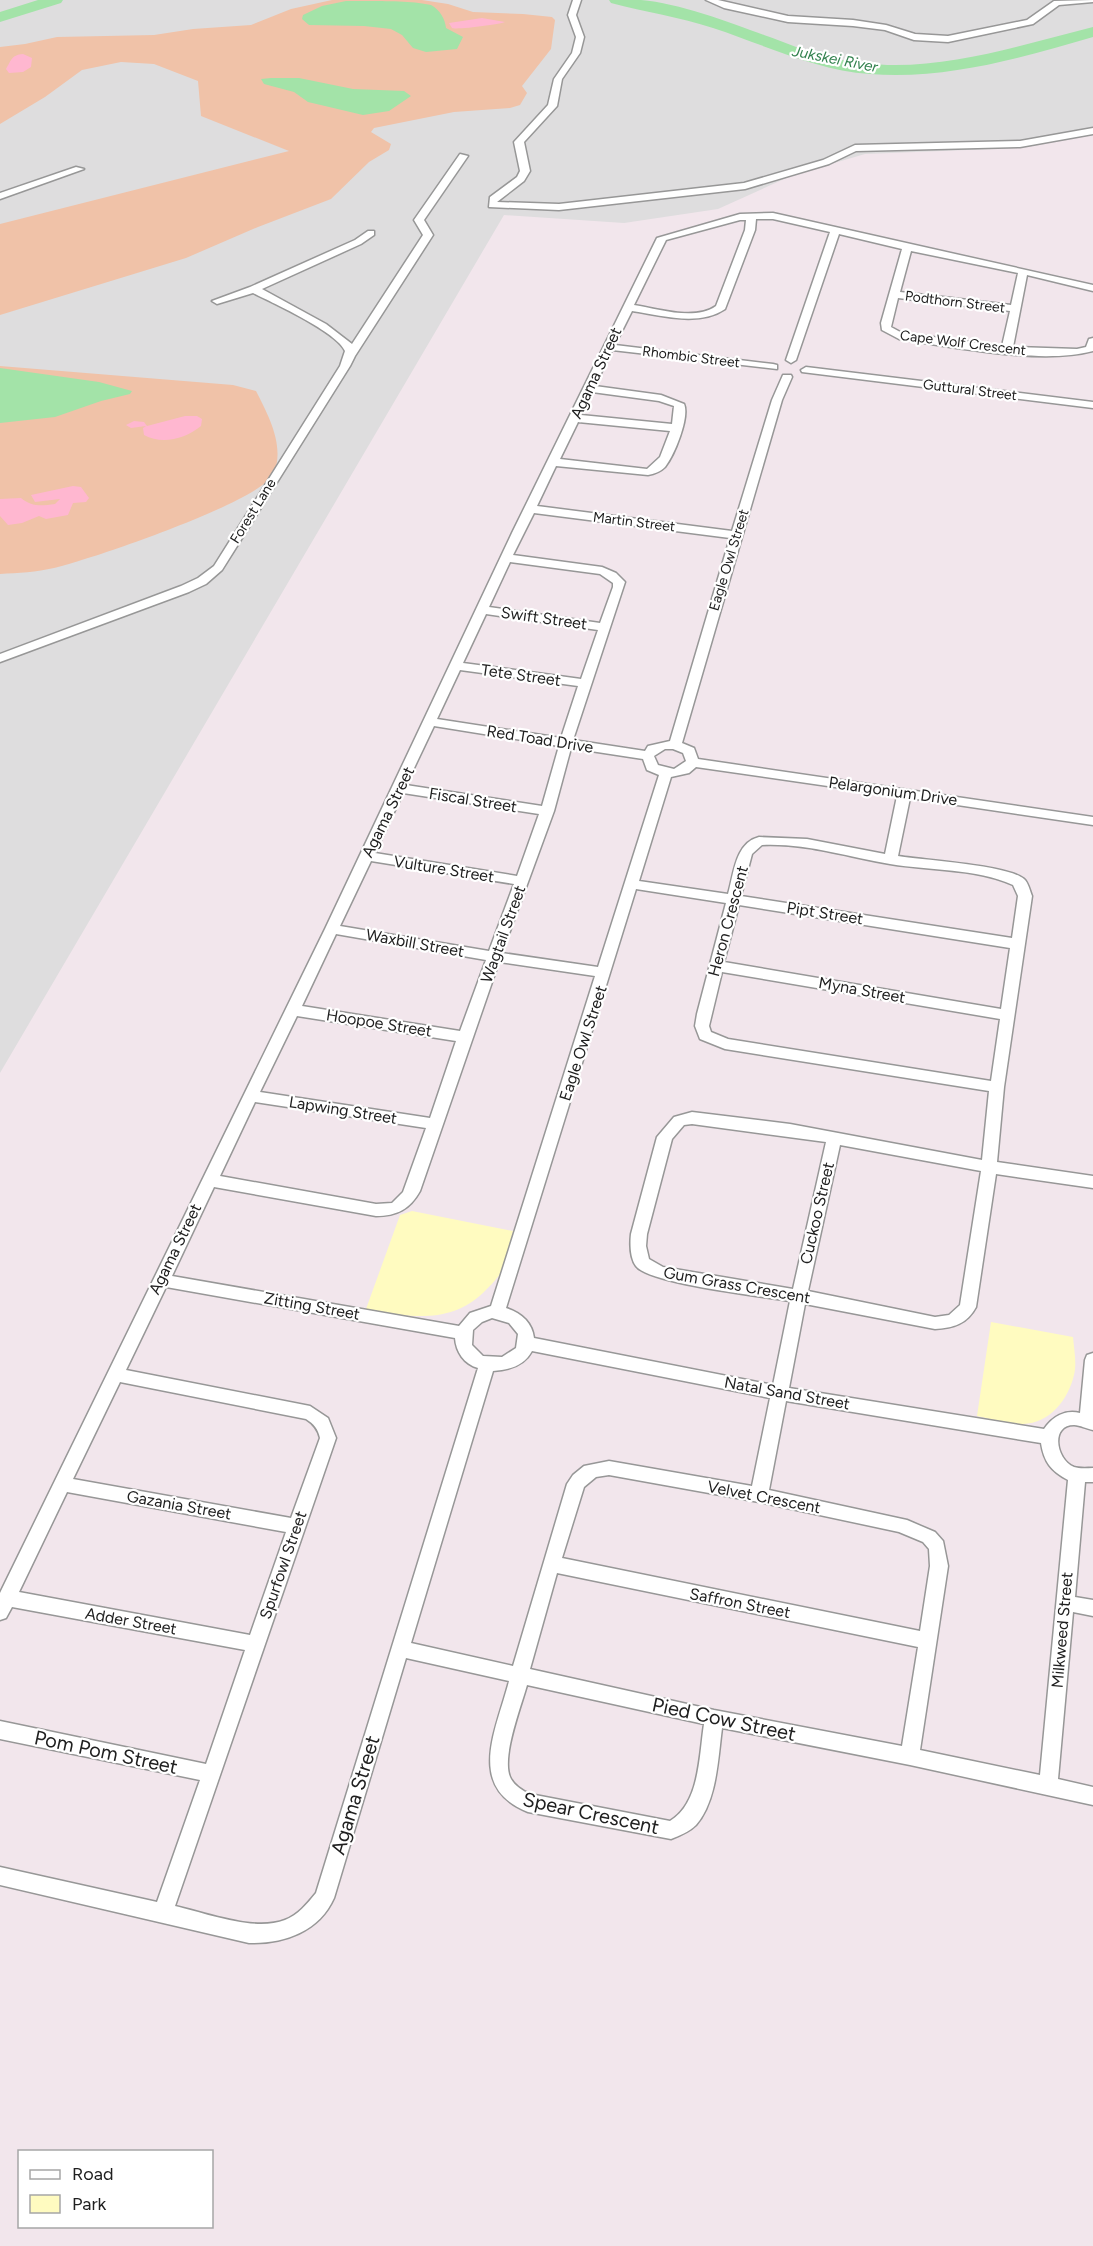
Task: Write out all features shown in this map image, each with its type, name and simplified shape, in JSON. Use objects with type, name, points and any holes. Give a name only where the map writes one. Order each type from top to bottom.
[{"type":"street","points":[[577,0],[571,14],[574,27],[580,37],[576,53],[558,79],[552,106],[519,142],[525,171],[521,179],[493,199],[492,205],[577,206],[745,186],[826,162],[855,147],[887,149],[1020,144],[1093,131]]},
{"type":"street","points":[[710,0],[727,6],[788,19],[859,23],[886,28],[914,37],[948,39],[1030,22],[1058,3],[1091,0]]},
{"type":"street","name":"Forest Lane","points":[[0,658],[170,595],[214,573],[345,366],[349,356],[428,236],[419,220],[462,156]]},
{"type":"street","points":[[0,196],[80,169]]},
{"type":"street","points":[[628,307],[698,315],[718,312],[750,230],[751,216]]},
{"type":"street","name":"Agama Street","points":[[3,1605],[332,929],[588,388],[662,238],[674,233],[751,216],[780,217],[907,247]]},
{"type":"street","points":[[791,360],[835,231]]},
{"type":"street","points":[[217,301],[254,289],[358,242],[371,233]]},
{"type":"street","points":[[907,247],[1076,282],[1093,288]]},
{"type":"street","name":"Cape Wolf Crescent","points":[[907,247],[886,323],[886,328],[891,332],[912,338],[1007,349],[1080,354],[1090,349],[1093,341]]},
{"type":"street","points":[[1007,349],[1023,272]]},
{"type":"street","points":[[254,289],[341,338],[349,346],[349,356]]},
{"type":"street","name":"Podthorn Street","points":[[894,294],[1016,309]]},
{"type":"street","name":"Rhombic Street","points":[[610,347],[772,367]]},
{"type":"street","points":[[791,360],[800,362],[806,370],[800,376],[787,377],[774,372],[772,367],[776,363],[791,360]]},
{"type":"street","name":"Guttural Street","points":[[806,370],[1093,405]]},
{"type":"street","name":"Eagle Owl Street","points":[[675,745],[777,400],[787,377]]},
{"type":"street","points":[[554,462],[632,472],[651,472],[662,465],[681,410],[675,401],[588,388]]},
{"type":"street","points":[[574,418],[675,428]]},
{"type":"street","name":"Martin Street","points":[[531,509],[736,536]]},
{"type":"street","name":"Wagtail Street","points":[[208,1180],[376,1210],[389,1211],[408,1200],[547,811],[585,683],[619,587],[616,577],[602,571],[507,558]]},
{"type":"street","name":"Swift Street","points":[[483,610],[604,627]]},
{"type":"street","name":"Tete Street","points":[[457,666],[585,683]]},
{"type":"street","name":"Red Toad Drive","points":[[431,722],[648,756]]},
{"type":"street","points":[[663,745],[675,745],[689,751],[693,762],[688,769],[666,773],[652,767],[648,756],[653,749],[663,745]]},
{"type":"street","name":"Pelargonium Drive","points":[[693,762],[1093,821]]},
{"type":"street","name":"Eagle Owl Street","points":[[496,1312],[605,973],[666,773]]},
{"type":"street","name":"Fiscal Street","points":[[399,788],[547,811]]},
{"type":"street","points":[[891,860],[904,794]]},
{"type":"street","name":"Heron Crescent","points":[[989,1167],[997,1087],[1025,896],[1018,882],[1000,874],[891,860],[780,841],[759,841],[746,852],[702,1026],[705,1035],[713,1040],[997,1087]]},
{"type":"street","name":"Vulture Street","points":[[367,856],[521,881]]},
{"type":"street","name":"Pipt Street","points":[[632,884],[1018,944]]},
{"type":"street","name":"Waxbill Street","points":[[332,929],[605,973]]},
{"type":"street","name":"Myna Street","points":[[717,966],[1007,1015]]},
{"type":"street","name":"Hoopoe Street","points":[[292,1010],[465,1037]]},
{"type":"street","name":"Lapwing Street","points":[[251,1096],[435,1124]]},
{"type":"street","name":"Gum Grass Crescent","points":[[989,1167],[968,1307],[961,1317],[950,1322],[935,1323],[799,1296],[660,1273],[642,1263],[638,1246],[639,1234],[664,1137],[679,1121],[692,1118],[709,1118],[989,1167],[1093,1182]]},
{"type":"street","name":"Cuckoo Street","points":[[759,1495],[799,1296],[834,1139]]},
{"type":"street","name":"Zitting Street","points":[[161,1280],[462,1333]]},
{"type":"street","points":[[496,1312],[518,1320],[527,1334],[526,1343],[514,1359],[504,1364],[487,1364],[472,1358],[465,1351],[462,1333],[472,1319],[481,1314],[496,1312]]},
{"type":"street","name":"Natal Sand Street","points":[[526,1343],[779,1393],[1048,1437]]},
{"type":"street","points":[[1085,1475],[1057,1464],[1047,1446],[1048,1437],[1059,1423],[1078,1419],[1090,1422],[1093,1360]]},
{"type":"street","name":"Agama Street","points":[[0,1876],[249,1933],[267,1934],[297,1926],[313,1915],[324,1898],[487,1364]]},
{"type":"street","name":"Spurfowl Street","points":[[114,1374],[294,1409],[320,1419],[326,1427],[328,1438],[163,1913]]},
{"type":"street","name":"Velvet Crescent","points":[[520,1675],[576,1484],[583,1474],[594,1470],[617,1470],[759,1495],[901,1525],[929,1537],[937,1546],[939,1566],[910,1756]]},
{"type":"street","name":"Milkweed Street","points":[[1048,1786],[1065,1603],[1085,1475]]},
{"type":"street","name":"Gazania Street","points":[[62,1484],[296,1526]]},
{"type":"street","name":"Saffron Street","points":[[551,1564],[929,1641]]},
{"type":"street","points":[[1065,1603],[1093,1608]]},
{"type":"street","name":"Adder Street","points":[[3,1605],[256,1644]]},
{"type":"street","name":"Pied Cow Street","points":[[400,1649],[714,1718],[910,1756],[1093,1796]]},
{"type":"street","name":"Spear Crescent","points":[[520,1675],[499,1767],[502,1782],[511,1795],[528,1803],[671,1830],[683,1824],[692,1815],[699,1799],[714,1718]]},
{"type":"street","name":"Pom Pom Street","points":[[0,1730],[213,1774]]},
{"type":"shaded area","points":[[0,0],[1093,0],[1093,134],[1018,148],[865,154],[793,175],[718,209],[624,223],[504,215],[0,1073]]},
{"type":"shaded area","points":[[332,0],[422,0],[448,4],[473,12],[552,17],[555,20],[551,49],[522,86],[527,93],[520,105],[510,108],[454,112],[374,128],[371,132],[391,144],[389,150],[369,162],[331,199],[186,258],[0,315],[0,224],[289,151],[201,116],[198,81],[154,64],[121,62],[82,70],[45,97],[0,124],[0,47],[57,37],[154,35],[193,29],[251,25],[291,9]]},
{"type":"shaded area","points":[[346,1],[431,5],[442,15],[446,28],[463,37],[457,49],[426,52],[413,48],[402,35],[391,29],[309,25],[302,19],[303,15],[322,6]]},
{"type":"shaded area","points":[[299,78],[353,89],[404,91],[411,96],[389,111],[363,115],[308,102],[294,92],[264,84],[261,79]]},
{"type":"shaded area","points":[[0,366],[233,385],[256,391],[274,430],[278,452],[274,473],[263,485],[240,499],[136,542],[54,568],[0,574]]},
{"type":"shaded area","points":[[0,368],[99,382],[132,391],[130,394],[101,401],[55,417],[0,423]]},
{"type":"sand","points":[[482,18],[505,22],[456,28],[452,28],[449,23]]},
{"type":"sand","points":[[23,54],[32,58],[31,67],[23,72],[9,73],[6,69],[12,59]]},
{"type":"sand","points":[[185,416],[197,416],[202,419],[201,426],[195,431],[173,439],[151,438],[144,435],[143,428],[146,426],[131,428],[126,425],[134,421],[144,422],[147,426]]},
{"type":"sand","points":[[73,486],[81,487],[89,498],[86,502],[73,503],[68,515],[46,519],[39,516],[22,523],[8,525],[0,516],[0,499],[21,498],[37,505],[55,504],[60,499],[35,502],[31,495]]},
{"type":"green space","points":[[412,1211],[513,1231],[507,1258],[498,1277],[471,1303],[457,1310],[428,1316],[366,1309],[400,1215]]},
{"type":"green space","points":[[991,1322],[1073,1337],[1074,1375],[1062,1401],[1049,1415],[1033,1423],[1023,1424],[977,1416]]},
{"type":"waterway","name":"Jukskei River","points":[[0,17],[55,0]]},
{"type":"waterway","name":"Jukskei River","points":[[617,0],[703,20],[823,61],[868,69],[933,69],[966,64],[1031,50],[1093,32]]}]
